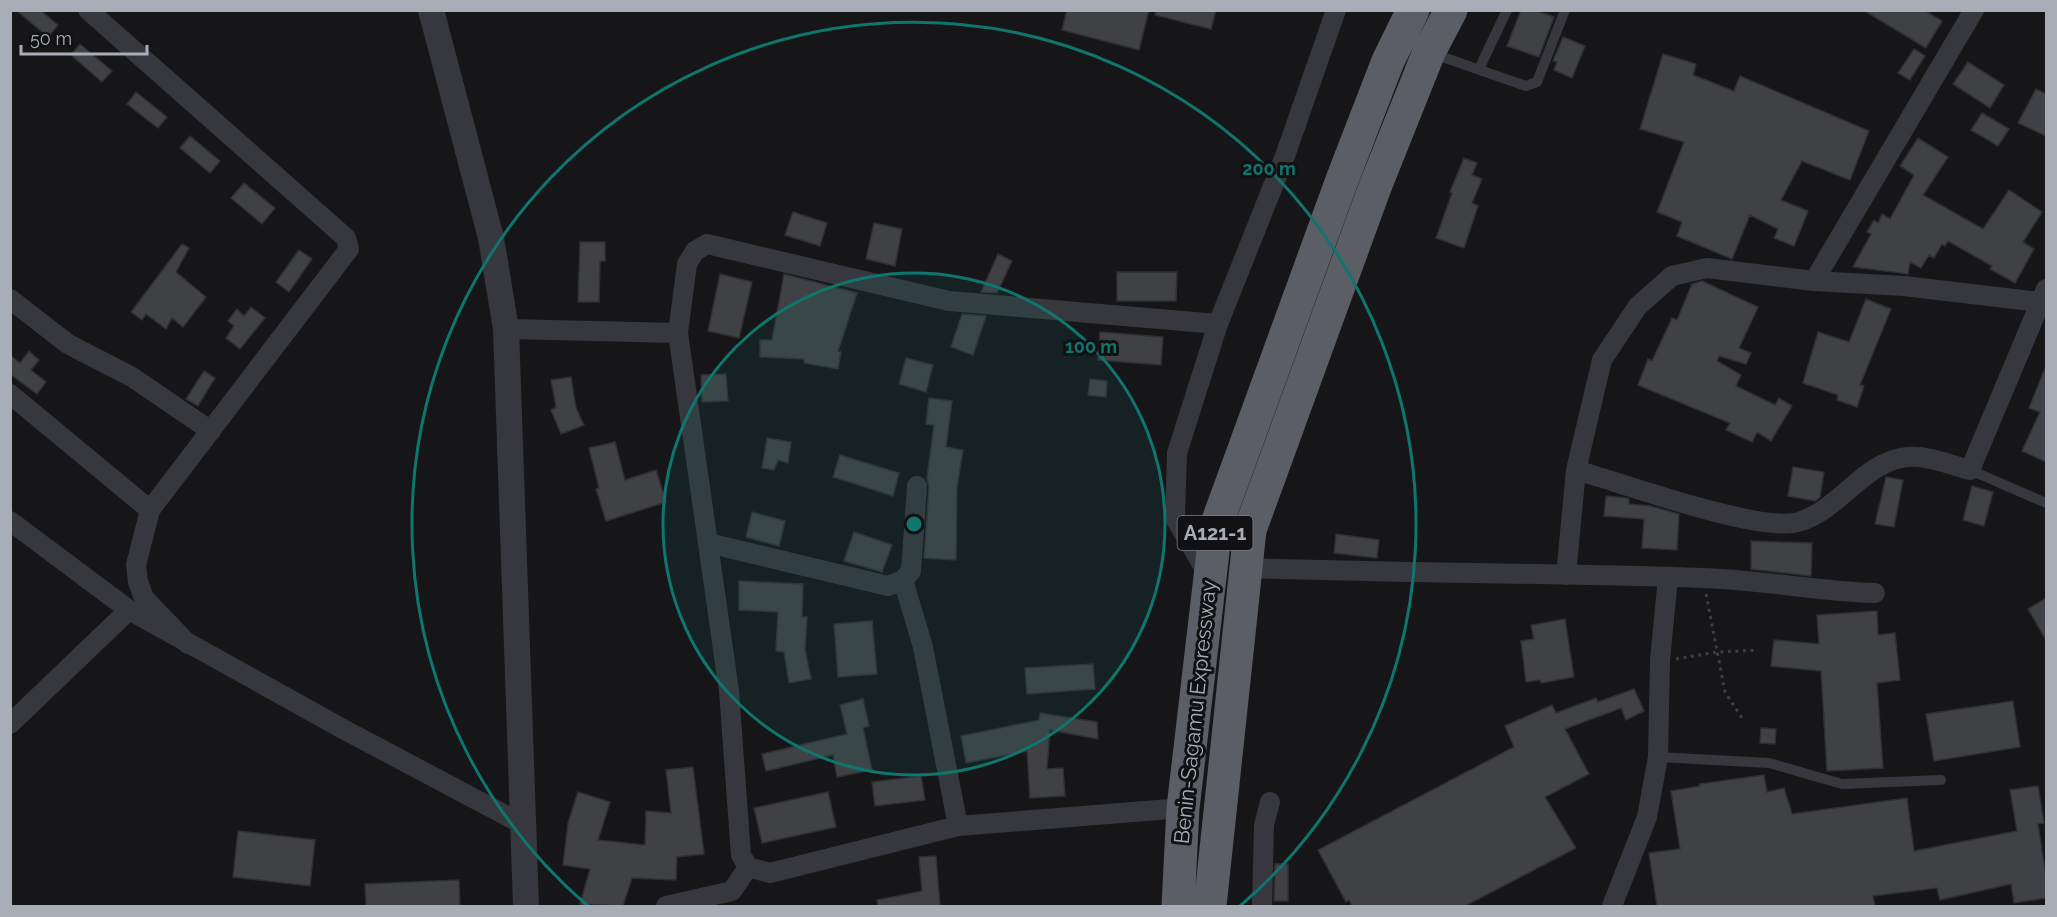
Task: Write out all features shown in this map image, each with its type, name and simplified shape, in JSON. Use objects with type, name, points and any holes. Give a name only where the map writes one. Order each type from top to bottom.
[{"type":"highway","name":"Benin-Sagamu Expressway","points":[[1178,906],[1183,808],[1216,526],[1342,180],[1388,61],[1413,10]]},
{"type":"highway","name":"A121-1","points":[[1429,52],[1450,10]]},
{"type":"highway","name":"Benin-Sagamu Expressway","points":[[1210,906],[1244,567],[1250,530],[1375,188],[1429,52]]},
{"type":"street","points":[[88,10],[346,238],[349,249],[150,510],[136,566],[138,582],[144,598],[188,644]]},
{"type":"street","points":[[431,10],[491,238],[506,329],[526,906]]},
{"type":"street","points":[[1209,576],[1175,518],[1177,453],[1218,324],[1285,156],[1336,10]]},
{"type":"street","points":[[1814,281],[1974,10]]},
{"type":"street","points":[[1183,808],[957,826],[770,873],[748,867],[741,855],[729,691],[678,333],[687,264],[695,251],[707,244],[949,301],[1218,324]]},
{"type":"street","points":[[1566,575],[1576,470],[1602,360],[1638,306],[1672,276],[1707,268],[1814,281],[2043,296],[1970,470],[1907,457],[1879,467],[1827,509],[1797,523],[1758,523],[1576,470]]},
{"type":"street","points":[[10,299],[68,344],[132,377],[211,430]]},
{"type":"street","points":[[506,329],[678,333]]},
{"type":"street","points":[[10,394],[150,510]]},
{"type":"street","points":[[708,543],[888,586],[903,580],[911,571],[916,486]]},
{"type":"street","points":[[10,522],[129,610],[522,824]]},
{"type":"street","points":[[1244,567],[1435,574],[1704,578],[1829,591],[1875,592]]},
{"type":"street","points":[[1612,906],[1647,817],[1658,757],[1660,660],[1668,578]]},
{"type":"street","points":[[903,580],[923,648],[957,826]]},
{"type":"street","points":[[10,724],[129,610]]},
{"type":"street","points":[[1262,906],[1264,825],[1270,802]]},
{"type":"street","points":[[666,906],[732,891],[748,867]]},
{"type":"lane","points":[[1479,69],[1507,10]]},
{"type":"lane","points":[[1429,52],[1526,86],[1537,82],[1565,10]]},
{"type":"lane","points":[[1970,470],[2046,503]]},
{"type":"lane","points":[[129,610],[138,582]]},
{"type":"lane","points":[[1658,757],[1769,763],[1842,784],[1941,780]]},
{"type":"path","points":[[1704,578],[1725,692],[1742,718]]},
{"type":"path","points":[[1660,660],[1691,658],[1718,652],[1758,650]]},
{"type":"building","points":[[16,10],[40,10],[58,25],[48,37]]},
{"type":"building","points":[[1067,10],[1149,10],[1139,50],[1062,30]]},
{"type":"building","points":[[1156,10],[1216,10],[1211,29],[1155,15]]},
{"type":"building","points":[[1521,10],[1535,10],[1554,17],[1539,57],[1507,46]]},
{"type":"building","points":[[1863,10],[1924,10],[1942,21],[1926,48]]},
{"type":"building","points":[[1563,37],[1585,46],[1572,78],[1554,70],[1557,62],[1553,61]]},
{"type":"building","points":[[80,44],[112,71],[102,82],[71,55]]},
{"type":"building","points":[[1914,49],[1925,56],[1910,80],[1898,73]]},
{"type":"building","points":[[1663,54],[1696,64],[1693,75],[1734,91],[1740,76],[1869,131],[1850,180],[1802,161],[1781,200],[1808,211],[1794,246],[1774,238],[1778,229],[1750,215],[1732,259],[1677,236],[1682,222],[1657,212],[1684,142],[1640,129]]},
{"type":"building","points":[[1968,62],[2004,85],[1990,108],[1953,84]]},
{"type":"building","points":[[2036,89],[2046,94],[2046,136],[2018,123]]},
{"type":"building","points":[[136,92],[167,117],[158,128],[127,104]]},
{"type":"building","points":[[1982,113],[2009,129],[1998,146],[1971,130]]},
{"type":"building","points":[[190,136],[220,161],[210,173],[180,148]]},
{"type":"building","points":[[1918,138],[1948,157],[1923,195],[1983,229],[2009,190],[2042,212],[2023,242],[2034,249],[2015,283],[1990,269],[1992,266],[1948,241],[1945,246],[1942,244],[1934,258],[1929,255],[1921,268],[1910,262],[1908,274],[1853,267],[1871,234],[1867,232],[1874,220],[1878,223],[1882,214],[1890,219],[1914,175],[1900,166]]},
{"type":"building","points":[[1464,158],[1477,163],[1472,175],[1482,179],[1472,203],[1478,206],[1464,248],[1436,238],[1452,193],[1450,192]]},
{"type":"building","points":[[244,183],[275,208],[262,224],[231,198]]},
{"type":"building","points":[[793,212],[827,223],[820,246],[785,235]]},
{"type":"building","points":[[874,223],[902,229],[895,266],[866,259]]},
{"type":"building","points":[[580,242],[605,242],[605,261],[600,261],[599,302],[578,302]]},
{"type":"building","points":[[182,244],[189,248],[176,272],[206,297],[183,327],[172,318],[166,329],[146,314],[142,320],[131,312]]},
{"type":"building","points":[[299,250],[312,259],[289,292],[276,282]]},
{"type":"building","points":[[998,254],[1012,261],[997,293],[981,292]]},
{"type":"building","points":[[1117,272],[1177,272],[1176,301],[1117,301]]},
{"type":"building","points":[[720,274],[752,282],[739,338],[708,331]]},
{"type":"building","points":[[784,274],[857,293],[838,351],[841,352],[838,369],[804,363],[804,359],[760,357],[760,340],[772,340]]},
{"type":"building","points":[[1702,281],[1758,307],[1739,348],[1751,353],[1746,364],[1719,356],[1717,361],[1741,375],[1736,386],[1775,405],[1779,398],[1792,406],[1771,441],[1757,432],[1752,442],[1726,430],[1730,423],[1638,385],[1648,359],[1652,361],[1672,318],[1677,320],[1692,284]]},
{"type":"building","points":[[1866,299],[1891,309],[1860,385],[1864,386],[1857,407],[1837,400],[1838,395],[1803,383],[1818,332],[1849,342]]},
{"type":"building","points":[[251,307],[265,318],[240,349],[226,338],[234,326],[228,321],[237,309],[244,316]]},
{"type":"building","points":[[962,314],[986,316],[973,355],[951,347]]},
{"type":"building","points":[[1100,332],[1163,337],[1161,365],[1098,360]]},
{"type":"building","points":[[29,351],[39,360],[31,370],[46,382],[37,394],[10,374],[10,355],[20,363]]},
{"type":"building","points":[[906,358],[933,365],[926,392],[899,384]]},
{"type":"building","points":[[2046,366],[2046,462],[2022,451],[2040,412],[2029,408]]},
{"type":"building","points":[[204,371],[215,378],[198,406],[186,399]]},
{"type":"building","points":[[726,374],[728,401],[702,402],[701,375]]},
{"type":"building","points":[[571,377],[576,408],[584,425],[561,434],[551,410],[556,407],[551,380]]},
{"type":"building","points":[[1090,379],[1107,381],[1106,397],[1088,395]]},
{"type":"building","points":[[929,398],[952,401],[946,447],[963,450],[957,487],[956,560],[924,558],[929,487],[927,478],[934,425],[926,424]]},
{"type":"building","points":[[767,438],[791,442],[788,463],[778,460],[774,470],[762,468]]},
{"type":"building","points":[[615,442],[625,480],[656,470],[666,502],[606,521],[596,489],[599,488],[589,448]]},
{"type":"building","points":[[840,455],[899,473],[893,496],[833,477]]},
{"type":"building","points":[[1793,467],[1824,472],[1820,497],[1815,501],[1788,496]]},
{"type":"building","points":[[1886,477],[1903,480],[1894,527],[1875,524]]},
{"type":"building","points":[[1972,486],[1993,492],[1984,526],[1963,520]]},
{"type":"building","points":[[1606,496],[1626,498],[1629,499],[1629,504],[1650,506],[1679,514],[1677,550],[1642,548],[1644,519],[1604,516]]},
{"type":"building","points":[[752,512],[785,521],[779,546],[746,537]]},
{"type":"building","points":[[854,532],[892,545],[882,572],[844,561]]},
{"type":"building","points":[[1336,534],[1379,540],[1377,558],[1334,553]]},
{"type":"building","points":[[1751,541],[1812,543],[1811,576],[1751,569]]},
{"type":"building","points":[[739,581],[803,584],[802,617],[807,617],[805,649],[811,679],[789,683],[784,652],[776,651],[778,612],[739,610]]},
{"type":"building","points":[[2046,598],[2046,640],[2028,609]]},
{"type":"building","points":[[1877,611],[1878,635],[1895,633],[1900,680],[1877,683],[1883,768],[1827,771],[1821,671],[1771,666],[1774,640],[1819,644],[1817,615]]},
{"type":"building","points":[[1565,619],[1574,677],[1541,683],[1540,680],[1526,682],[1521,641],[1534,639],[1531,625]]},
{"type":"building","points":[[872,621],[877,674],[838,677],[834,624]]},
{"type":"building","points":[[1093,664],[1095,689],[1027,694],[1025,668]]},
{"type":"building","points":[[1634,689],[1644,711],[1626,720],[1621,708],[1565,729],[1589,774],[1545,797],[1576,848],[1465,906],[1352,906],[1349,900],[1346,902],[1318,850],[1514,747],[1505,726],[1552,705],[1556,713],[1596,698],[1598,702]]},
{"type":"building","points":[[863,699],[869,726],[863,728],[872,770],[837,777],[833,755],[766,771],[762,754],[847,734],[840,705]]},
{"type":"building","points":[[2013,701],[2020,747],[1934,761],[1926,714]]},
{"type":"building","points":[[1040,713],[1097,722],[1098,739],[1050,730],[1047,769],[1063,768],[1065,796],[1030,798],[1027,751],[966,763],[961,736],[1039,720]]},
{"type":"building","points":[[1761,728],[1776,729],[1775,744],[1760,743]]},
{"type":"building","points":[[693,767],[704,854],[677,857],[676,880],[632,878],[623,906],[580,904],[590,869],[563,865],[568,823],[578,792],[610,802],[598,840],[645,845],[646,811],[671,813],[666,770]]},
{"type":"building","points":[[1764,775],[1767,792],[1784,788],[1792,814],[1907,798],[1914,851],[2017,831],[2010,790],[2038,786],[2044,823],[2038,824],[2046,877],[2046,898],[2014,903],[2011,884],[1940,900],[1937,888],[1873,896],[1875,906],[1657,906],[1649,853],[1680,849],[1671,791],[1700,786],[1699,784]]},
{"type":"building","points":[[921,776],[925,800],[875,806],[872,782]]},
{"type":"building","points":[[828,792],[836,827],[762,843],[754,808]]},
{"type":"building","points":[[238,831],[315,840],[310,886],[233,877]]},
{"type":"building","points":[[936,856],[940,906],[878,906],[877,900],[922,891],[919,857]]},
{"type":"building","points":[[1275,864],[1288,864],[1288,901],[1274,901]]},
{"type":"building","points":[[459,880],[460,906],[366,906],[365,884]]}]
